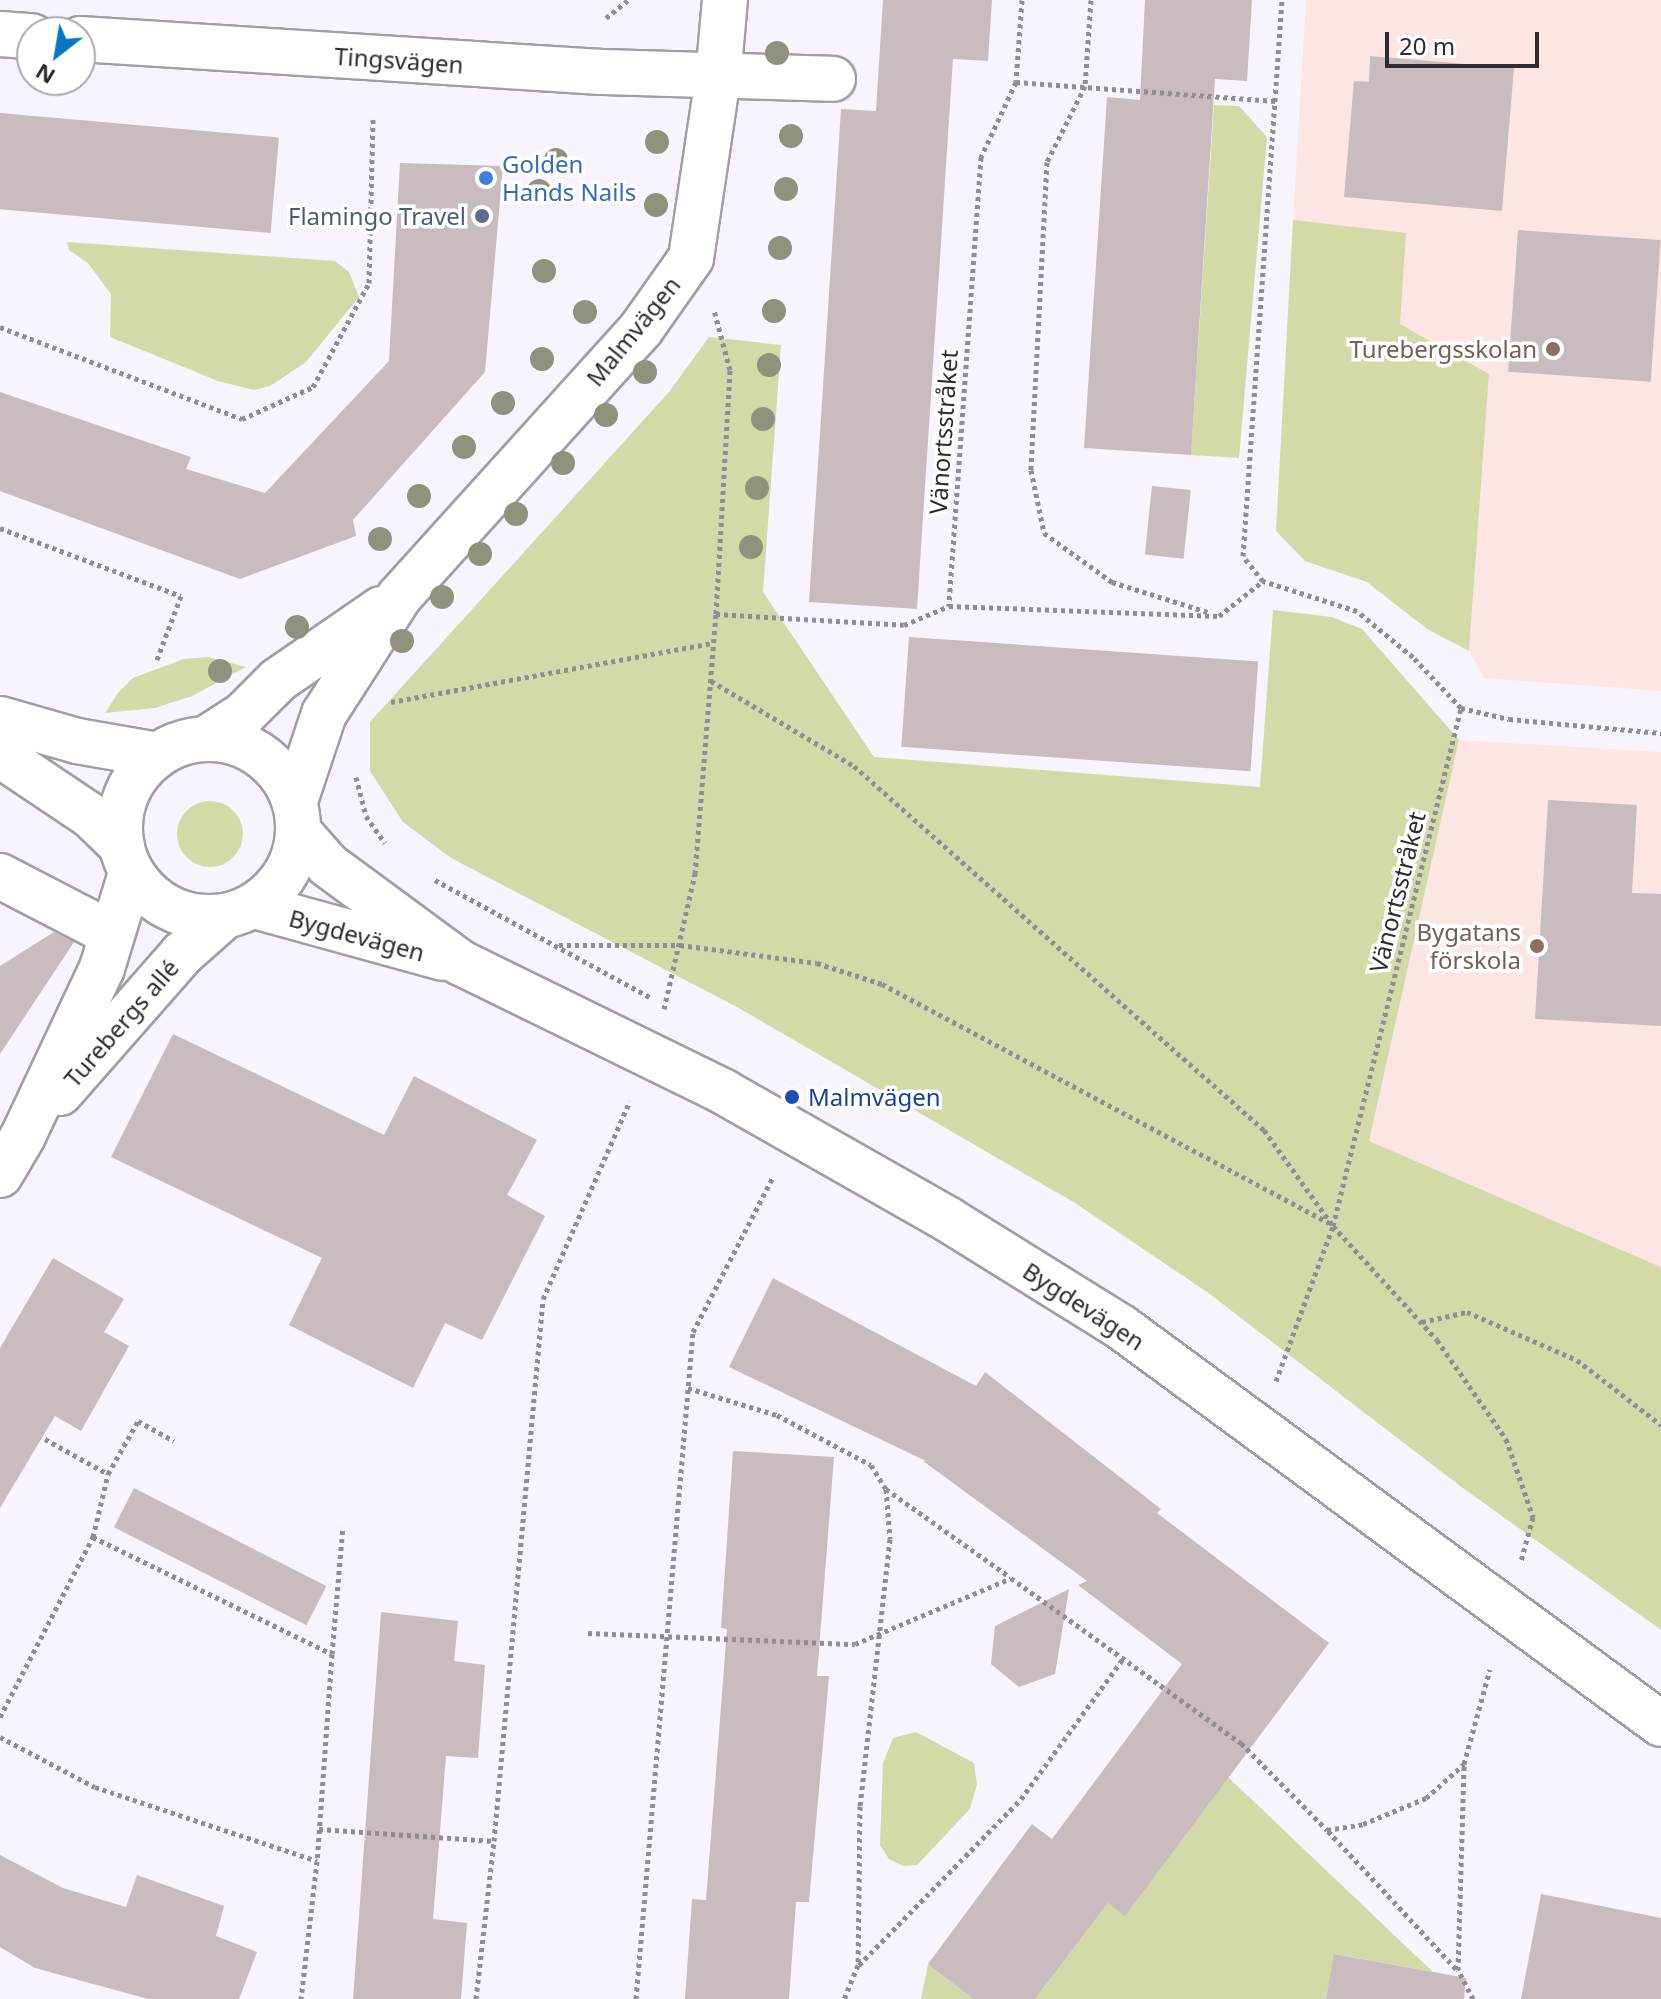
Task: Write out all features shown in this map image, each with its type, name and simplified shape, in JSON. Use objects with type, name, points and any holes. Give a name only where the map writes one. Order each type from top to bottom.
[{"type":"street","name":"Malmvägen","points":[[297,816],[324,714],[399,597],[641,329],[691,258],[718,78],[725,0]]},
{"type":"street","name":"Tingsvägen","points":[[96,40],[718,78],[833,79]]},
{"type":"street","name":"Malmvägen","points":[[207,738],[243,715],[278,680],[399,597]]},
{"type":"street","points":[[0,719],[77,741],[158,755]]},
{"type":"street","points":[[0,755],[91,816],[151,897],[164,906],[194,917],[239,911],[278,886],[289,871],[297,816],[280,773],[262,754],[238,743],[207,738],[187,741],[158,755],[125,791],[120,816],[126,860]]},
{"type":"street","name":"Bygdevägen","points":[[297,816],[328,865],[461,963],[724,1092],[949,1220],[1121,1327],[1661,1724]]},
{"type":"street","name":"Turebergs allé","points":[[0,1175],[11,1130],[102,968],[126,860]]},
{"type":"street","points":[[0,876],[112,934]]},
{"type":"street","name":"Bygdevägen","points":[[239,911],[340,932],[461,963]]},
{"type":"street","name":"Turebergs allé","points":[[11,1130],[145,994],[239,911]]},
{"type":"path","points":[[606,18],[628,0]]},
{"type":"path","name":"Vänortsstråket","points":[[949,606],[981,157],[1016,82],[1022,0]]},
{"type":"path","points":[[1091,0],[1085,86],[1047,162],[1031,470],[1044,533],[1112,582],[1219,616]]},
{"type":"path","points":[[1282,0],[1243,556],[1263,581],[1357,611],[1413,657],[1461,708],[1509,719],[1661,733]]},
{"type":"path","points":[[1016,82],[1275,101]]},
{"type":"path","points":[[0,327],[242,419],[313,387],[369,283],[373,119]]},
{"type":"path","points":[[476,1999],[494,1841],[543,1299],[649,1054],[666,1006],[695,874],[714,643],[730,370],[714,311],[691,258]]},
{"type":"path","points":[[0,528],[181,596],[156,662]]},
{"type":"path","points":[[716,614],[904,625],[949,606],[1219,616],[1263,581]]},
{"type":"path","points":[[378,705],[714,643]]},
{"type":"path","points":[[711,681],[854,766],[1264,1130],[1333,1226],[1422,1322],[1506,1439],[1533,1517],[1521,1562]]},
{"type":"path","name":"Vänortsstråket","points":[[1274,1385],[1333,1226],[1461,708]]},
{"type":"path","points":[[352,763],[366,816],[394,850]]},
{"type":"path","points":[[423,873],[666,1006]]},
{"type":"path","points":[[555,945],[680,945],[817,963],[882,984],[1333,1226]]},
{"type":"path","points":[[636,1999],[693,1332],[776,1173]]},
{"type":"path","points":[[1422,1322],[1467,1312],[1577,1360],[1661,1425]]},
{"type":"path","points":[[688,1388],[777,1415],[871,1465],[886,1489],[1241,1743],[1458,1970],[1473,1999]]},
{"type":"path","points":[[0,1717],[93,1537],[108,1474],[138,1421],[174,1441]]},
{"type":"path","points":[[45,1439],[108,1474]]},
{"type":"path","points":[[844,1999],[858,1965],[860,1806],[890,1539],[886,1489]]},
{"type":"path","points":[[301,1999],[317,1861],[343,1526]]},
{"type":"path","points":[[93,1537],[332,1654]]},
{"type":"path","points":[[588,1633],[855,1644],[1011,1578]]},
{"type":"path","points":[[858,1965],[1021,1799],[1124,1657]]},
{"type":"path","points":[[1458,1970],[1464,1764],[1490,1669]]},
{"type":"path","points":[[0,1737],[95,1787],[317,1861]]},
{"type":"path","points":[[1327,1830],[1363,1824],[1416,1803],[1464,1764]]},
{"type":"path","points":[[319,1829],[494,1841]]},
{"type":"shaded area","name":"Turebergsskolan","points":[[1306,0],[1661,0],[1661,691],[1484,678],[1469,651],[1489,374],[1400,324],[1293,220]]},
{"type":"shaded area","name":"Bygatans förskola","points":[[1459,740],[1661,752],[1661,1267],[1369,1141]]},
{"type":"green space","points":[[1214,105],[1239,106],[1267,137],[1239,458],[1191,455]]},
{"type":"green space","points":[[1293,220],[1406,233],[1400,324],[1489,374],[1469,651],[1427,629],[1367,582],[1305,561],[1276,531]]},
{"type":"green space","points":[[67,242],[335,261],[349,272],[359,297],[306,362],[270,386],[254,390],[218,381],[110,337],[111,294],[88,263],[69,250]]},
{"type":"green space","points":[[709,337],[781,345],[763,592],[874,757],[1260,787],[1273,610],[1332,617],[1362,629],[1459,740],[1369,1141],[1661,1267],[1661,1630],[1460,1486],[1207,1292],[1075,1203],[737,1007],[451,858],[403,822],[370,771],[370,722],[669,392]]},
{"type":"green space","points":[[208,657],[246,667],[192,696],[155,708],[105,713],[133,678],[184,659]]},
{"type":"green space","points":[[210,801],[233,811],[243,834],[233,857],[210,867],[187,857],[177,834],[187,811]]},
{"type":"green space","points":[[916,1732],[974,1763],[977,1784],[970,1809],[917,1865],[903,1866],[889,1859],[880,1845],[883,1763],[893,1738]]},
{"type":"green space","points":[[1228,1777],[1433,1972],[1335,1954],[1326,1999],[1035,1999],[1108,1903]]},
{"type":"green space","points":[[928,1964],[973,1999],[921,1999]]},
{"type":"building","points":[[883,0],[992,0],[988,61],[953,59],[917,609],[809,602],[841,109],[876,111]]},
{"type":"building","points":[[1145,0],[1252,0],[1247,81],[1215,79],[1191,455],[1084,448],[1107,97],[1140,100]]},
{"type":"building","points":[[1370,56],[1514,68],[1502,211],[1344,197],[1354,81],[1369,82]]},
{"type":"building","points":[[0,113],[279,137],[271,233],[0,209]]},
{"type":"building","points":[[400,163],[503,166],[485,372],[353,520],[356,536],[240,579],[0,491],[0,392],[191,457],[186,469],[265,493],[389,361]]},
{"type":"building","points":[[1518,230],[1661,240],[1651,382],[1508,372]]},
{"type":"building","points":[[1152,486],[1191,490],[1184,559],[1145,555]]},
{"type":"building","points":[[909,637],[1258,661],[1250,771],[901,747]]},
{"type":"building","points":[[1548,800],[1637,805],[1632,893],[1661,894],[1661,1026],[1535,1019]]},
{"type":"building","points":[[54,932],[74,942],[0,1054],[0,966]]},
{"type":"building","points":[[173,1034],[384,1135],[414,1076],[537,1140],[507,1195],[545,1216],[482,1340],[445,1323],[413,1388],[289,1325],[322,1258],[111,1157]]},
{"type":"building","points":[[53,1258],[124,1299],[104,1332],[129,1346],[81,1431],[55,1416],[0,1508],[0,1348]]},
{"type":"building","points":[[773,1278],[976,1386],[985,1372],[1161,1509],[1157,1513],[1329,1643],[1125,1916],[1108,1903],[1035,1999],[973,1999],[928,1964],[1032,1824],[1052,1839],[1182,1664],[1078,1585],[1087,1581],[923,1461],[926,1461],[729,1367]]},
{"type":"building","points":[[733,1451],[834,1457],[817,1676],[829,1676],[809,1902],[796,1902],[789,1999],[685,1999],[692,1899],[706,1900],[727,1629],[721,1628]]},
{"type":"building","points":[[134,1488],[326,1586],[306,1625],[114,1527]]},
{"type":"building","points":[[1069,1589],[1055,1674],[1019,1687],[991,1664],[995,1626]]},
{"type":"building","points":[[381,1612],[458,1621],[454,1661],[485,1665],[478,1758],[446,1756],[433,1919],[467,1923],[461,1999],[353,1999]]},
{"type":"building","points":[[0,1855],[63,1888],[126,1907],[137,1875],[224,1906],[216,1936],[257,1952],[239,1999],[148,1999],[35,1968],[0,1947]]},
{"type":"building","points":[[1541,1894],[1661,1918],[1661,1999],[1521,1999]]},
{"type":"building","points":[[1334,1954],[1466,1978],[1464,1999],[1326,1999]]},
{"type":"place","name":"Golden Hands Nails","points":[[486,178]]},
{"type":"place","name":"Flamingo Travel","points":[[482,216]]},
{"type":"place","name":"Turebergsskolan","points":[[1553,349]]},
{"type":"place","name":"Bygatans förskola","points":[[1537,946]]},
{"type":"place","name":"Malmvägen","points":[[792,1097]]}]
